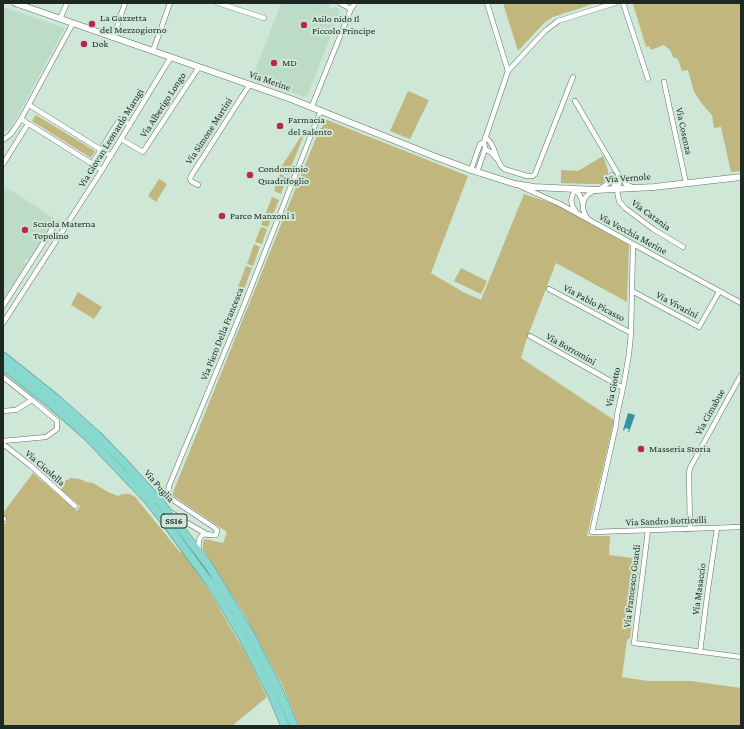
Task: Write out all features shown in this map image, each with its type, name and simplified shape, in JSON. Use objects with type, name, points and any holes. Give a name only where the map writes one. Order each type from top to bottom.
[{"type":"highway","name":"Via Puglia","points":[[3,356],[58,400],[97,435],[160,502],[209,566],[249,632],[279,691],[294,726]]},
{"type":"highway","name":"Via Puglia","points":[[3,366],[53,406],[86,435],[147,499],[169,526],[210,583],[242,636],[272,695],[285,726]]},
{"type":"main road","name":"Via Merine","points":[[15,3],[312,106],[474,171],[516,184]]},
{"type":"main road","name":"Via Vernole","points":[[516,184],[534,188],[617,190],[741,177]]},
{"type":"street","points":[[60,19],[67,3]]},
{"type":"street","points":[[113,38],[126,3]]},
{"type":"street","points":[[153,51],[170,3]]},
{"type":"street","points":[[218,3],[264,18]]},
{"type":"street","points":[[340,3],[350,9]]},
{"type":"street","points":[[312,106],[350,9],[355,3]]},
{"type":"street","points":[[487,3],[508,71]]},
{"type":"street","points":[[474,171],[485,149],[485,139],[508,71],[545,31],[558,21],[615,3]]},
{"type":"street","points":[[623,3],[648,79]]},
{"type":"street","points":[[3,140],[11,134],[21,119],[73,23]]},
{"type":"street","name":"Via Giovan Leonardo Marugi","points":[[3,323],[111,156],[171,57]]},
{"type":"street","name":"Via Alberigo Longo","points":[[121,139],[143,152],[199,67]]},
{"type":"street","points":[[485,139],[491,143],[499,164],[504,170],[527,176],[533,176],[573,77]]},
{"type":"street","name":"Via Cosenza","points":[[664,82],[686,183]]},
{"type":"street","name":"Via Simone Martini","points":[[198,185],[191,181],[191,176],[250,84]]},
{"type":"street","points":[[575,101],[618,174],[626,184],[635,188]]},
{"type":"street","points":[[29,105],[111,156]]},
{"type":"street","name":"Via Piero Della Francesca","points":[[209,566],[198,548],[199,540],[201,536],[205,534],[213,536],[216,535],[217,530],[170,498],[168,493],[169,486],[242,310],[321,110]]},
{"type":"street","points":[[21,119],[102,170]]},
{"type":"street","points":[[92,164],[120,119],[130,125]]},
{"type":"street","points":[[3,164],[28,124]]},
{"type":"street","points":[[474,171],[480,144],[485,139]]},
{"type":"street","points":[[485,149],[492,153],[497,159]]},
{"type":"street","points":[[583,204],[588,195],[608,183],[612,175],[613,165]]},
{"type":"street","points":[[617,190],[619,182],[618,174]]},
{"type":"street","name":"Via Catania","points":[[612,175],[619,201],[625,208],[653,229],[683,248]]},
{"type":"street","name":"Via Vecchia Merine","points":[[516,184],[560,204],[741,304]]},
{"type":"street","points":[[580,216],[572,206],[571,201],[571,197],[575,190],[580,195],[585,214],[591,221]]},
{"type":"street","points":[[3,306],[54,226],[58,224],[65,227]]},
{"type":"street","name":"Via Giotto","points":[[592,532],[629,354],[631,333],[633,244]]},
{"type":"street","points":[[30,264],[38,270]]},
{"type":"street","name":"Via Pablo Picasso","points":[[549,289],[631,333]]},
{"type":"street","name":"Via Vivarini","points":[[632,291],[699,327],[719,292]]},
{"type":"street","name":"Via Borromini","points":[[530,336],[623,388]]},
{"type":"street","name":"Via Cimabue","points":[[690,529],[690,468],[741,375]]},
{"type":"street","points":[[3,378],[57,421],[58,429],[46,437],[3,441]]},
{"type":"street","points":[[3,411],[16,410],[32,400]]},
{"type":"street","name":"Via Cicolella","points":[[3,444],[31,466],[74,506]]},
{"type":"street","points":[[160,502],[176,516],[208,535]]},
{"type":"street","name":"Via Sandro Botticelli","points":[[592,532],[741,527]]},
{"type":"street","name":"Via Masaccio","points":[[700,652],[717,528]]},
{"type":"street","name":"Via Francesco Guardi","points":[[648,530],[634,644],[700,652]]},
{"type":"street","points":[[700,652],[741,657]]},
{"type":"shaded area","points":[[281,3],[328,3],[330,4],[329,8],[338,8],[340,13],[308,94],[304,97],[253,77]]},
{"type":"shaded area","points":[[503,3],[596,3],[553,17],[544,23],[518,51]]},
{"type":"shaded area","points":[[741,3],[741,171],[731,172],[721,127],[714,128],[712,115],[694,92],[688,70],[682,71],[678,59],[673,57],[670,50],[664,45],[651,50],[649,46],[646,47],[633,4]]},
{"type":"shaded area","points":[[3,7],[65,28],[9,132],[3,130]]},
{"type":"shaded area","points":[[408,91],[429,100],[410,139],[390,131]]},
{"type":"shaded area","points":[[36,115],[95,151],[91,158],[32,121]]},
{"type":"shaded area","points":[[325,120],[468,176],[431,273],[463,292],[481,300],[524,194],[557,205],[629,246],[627,302],[556,263],[527,338],[521,358],[614,420],[587,536],[610,536],[609,555],[640,559],[630,638],[627,640],[622,677],[648,681],[691,681],[741,688],[741,726],[299,726],[283,687],[246,617],[203,549],[203,542],[205,539],[223,543],[227,532],[172,495],[320,128],[322,128]]},
{"type":"shaded area","points":[[307,127],[288,175],[278,172]]},
{"type":"shaded area","points":[[603,156],[608,170],[608,176],[602,184],[561,183],[561,170],[578,171]]},
{"type":"shaded area","points":[[280,174],[287,177],[281,194],[274,191]]},
{"type":"shaded area","points":[[159,179],[167,184],[156,202],[148,196]]},
{"type":"shaded area","name":"Scuola Materna Topolino","points":[[3,185],[55,219],[29,261],[26,259],[24,262],[27,263],[3,301]]},
{"type":"shaded area","points":[[272,197],[279,200],[268,227],[261,225]]},
{"type":"shaded area","points":[[261,227],[267,229],[262,244],[255,242]]},
{"type":"shaded area","points":[[254,244],[260,247],[253,266],[247,264]]},
{"type":"shaded area","points":[[246,266],[252,268],[244,289],[238,287]]},
{"type":"shaded area","points":[[461,268],[487,281],[481,294],[454,281]]},
{"type":"shaded area","points":[[78,292],[102,307],[94,319],[71,305]]},
{"type":"shaded area","points":[[33,473],[77,511],[80,506],[61,490],[66,480],[70,478],[93,483],[118,496],[127,494],[135,497],[180,552],[184,554],[206,586],[245,652],[267,697],[232,726],[3,726],[3,524],[4,525],[7,520],[3,517],[3,513]]},
{"type":"water","points":[[628,413],[635,415],[629,432],[629,429],[625,428],[624,431],[623,430]]},
{"type":"place","name":"La Gazzetta del Mezzogiorno","points":[[92,24]]},
{"type":"place","name":"Asilo nido Il Piccolo Principe","points":[[304,25]]},
{"type":"place","name":"Dok","points":[[84,44]]},
{"type":"place","name":"MD","points":[[274,63]]},
{"type":"place","name":"Farmacia del Salento","points":[[280,126]]},
{"type":"place","name":"Condominio Quadrifoglio","points":[[250,175]]},
{"type":"place","name":"Parco Manzoni 1","points":[[222,216]]},
{"type":"place","name":"Scuola Materna Topolino","points":[[25,230]]},
{"type":"place","name":"Masseria Storia","points":[[641,449]]}]
